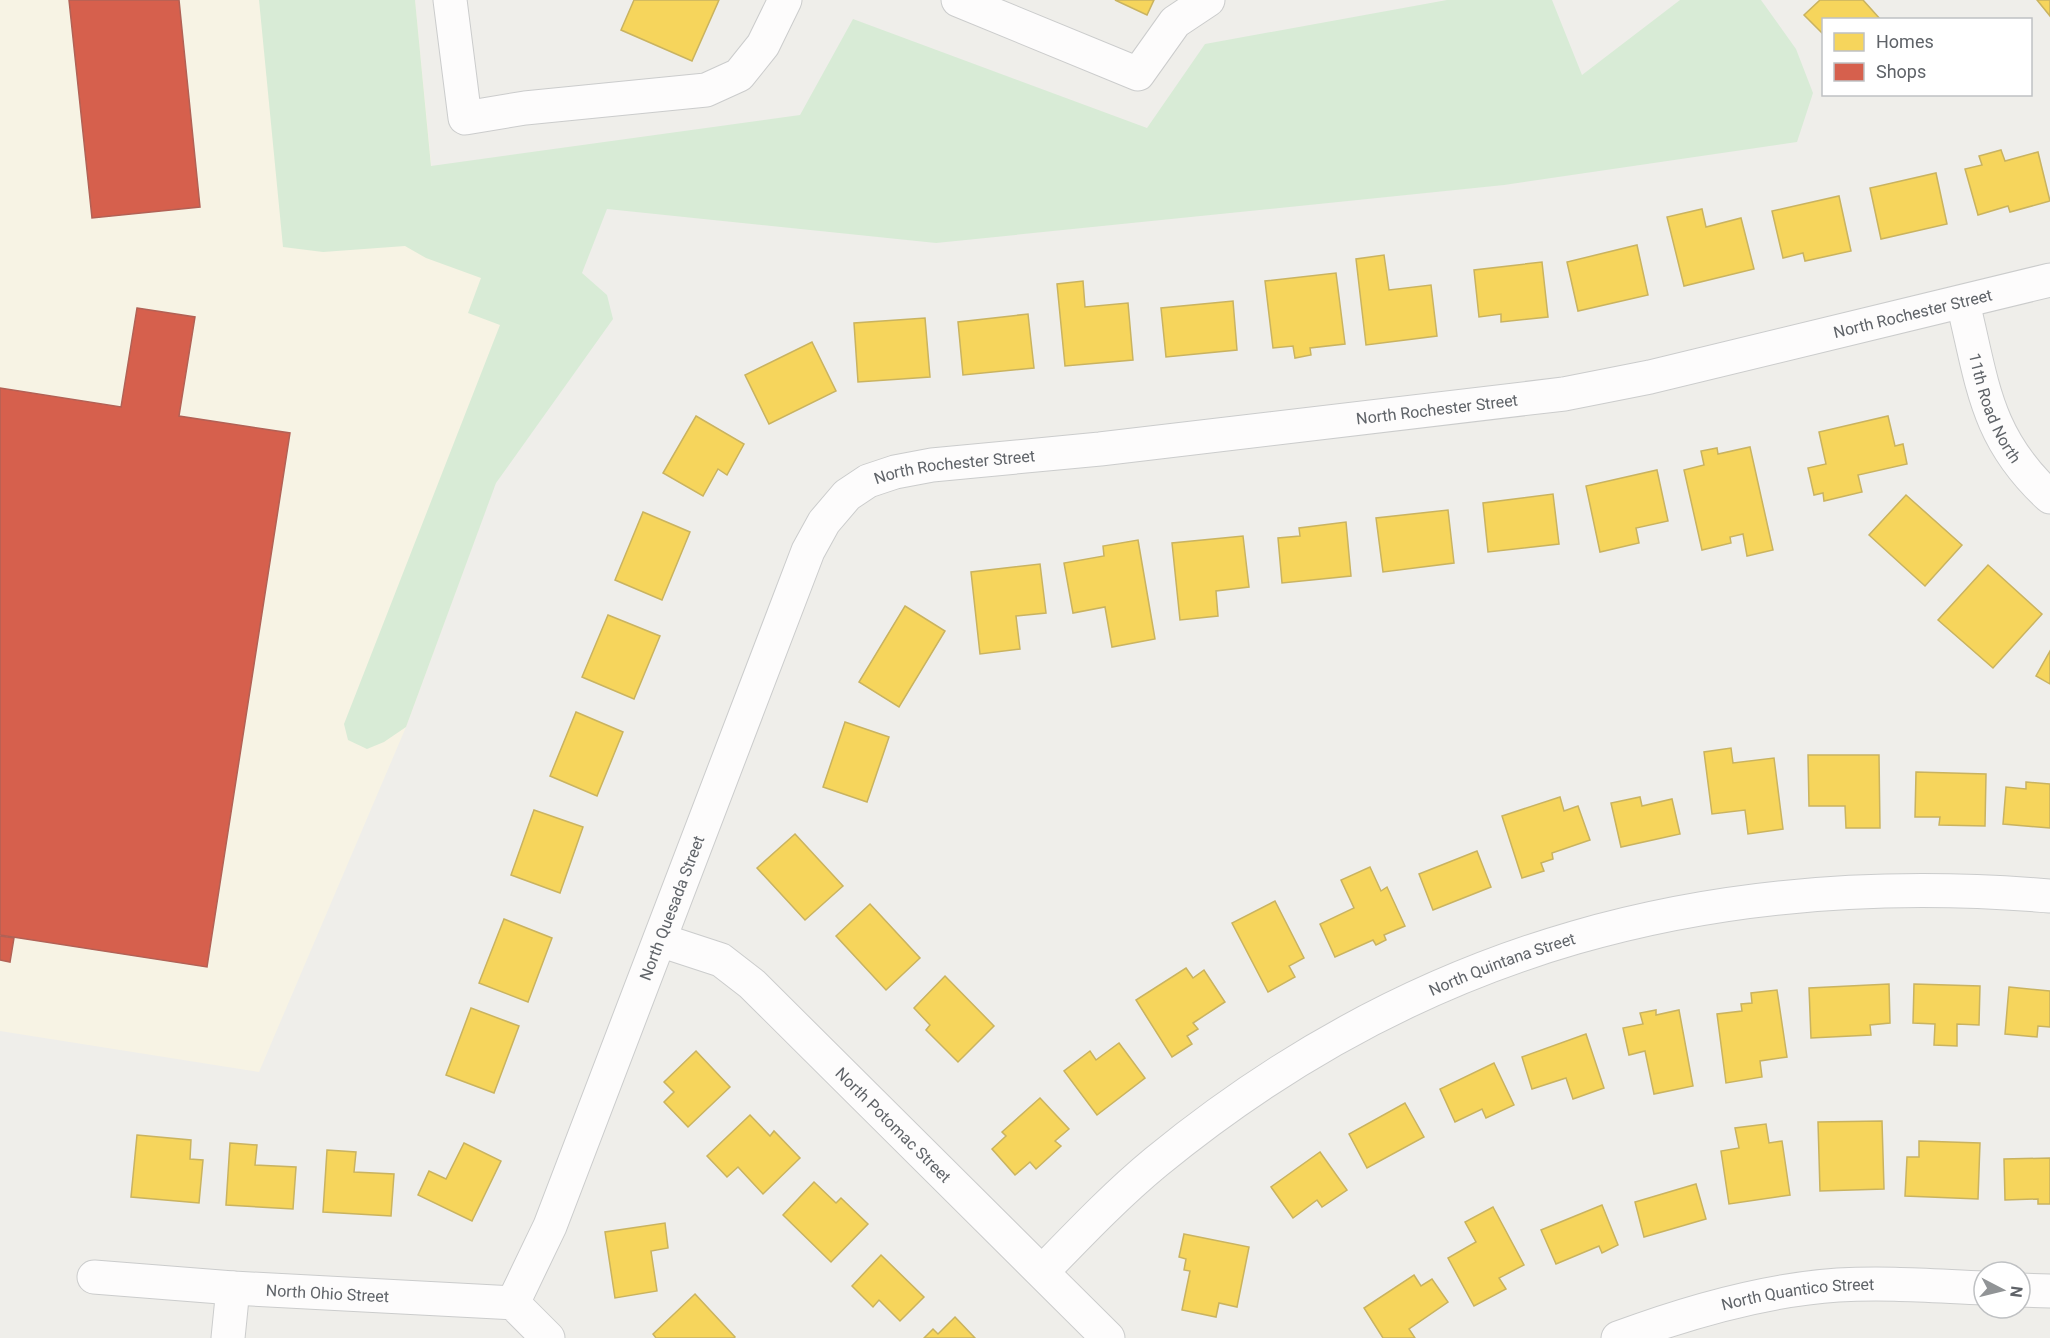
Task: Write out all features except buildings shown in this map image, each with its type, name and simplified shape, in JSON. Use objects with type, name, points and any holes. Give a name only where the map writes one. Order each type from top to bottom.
[{"type":"street","points":[[450,0],[465,118],[525,108],[706,90],[739,75],[763,45],[785,0]]},
{"type":"street","points":[[958,0],[1138,74],[1175,22],[1208,0]]},
{"type":"street","name":"North Rochester Street","points":[[829,514],[847,495],[868,480],[914,468],[1476,406],[1564,394],[1650,377],[1964,303],[2050,280]]},
{"type":"street","name":"11th Road North","points":[[1964,303],[1993,422],[2014,458],[2050,497]]},
{"type":"street","name":"North Quesada Street","points":[[513,1303],[550,1226],[808,551],[829,514]]},
{"type":"street","name":"North Quintana Street","points":[[1043,1271],[1154,1164],[1261,1083],[1374,1017],[1501,962],[1564,940],[1619,925],[1729,902],[1809,894],[1895,890],[1978,891],[2050,896]]},
{"type":"street","name":"North Potomac Street","points":[[660,940],[721,960],[752,984],[1108,1338]]},
{"type":"street","name":"North Ohio Street","points":[[94,1277],[233,1288],[513,1303]]},
{"type":"street","name":"North Quantico Street","points":[[1618,1338],[1711,1308],[1818,1287],[1893,1284],[1972,1287]]},
{"type":"street","points":[[228,1338],[233,1288]]},
{"type":"street","points":[[2032,1290],[2050,1291]]},
{"type":"street","points":[[513,1303],[548,1338]]},
{"type":"shaded area","points":[[0,0],[415,0],[436,213],[602,193],[406,727],[259,1072],[0,1031]]},
{"type":"green space","points":[[259,0],[415,0],[431,166],[800,115],[853,19],[1147,128],[1205,44],[1447,0],[1552,0],[1582,75],[1680,0],[1761,0],[1796,49],[1813,93],[1797,142],[1504,185],[936,243],[607,209],[582,273],[607,295],[613,319],[496,483],[406,727],[384,742],[367,749],[348,740],[344,724],[500,325],[468,313],[481,278],[426,258],[405,246],[323,252],[283,247]]}]
